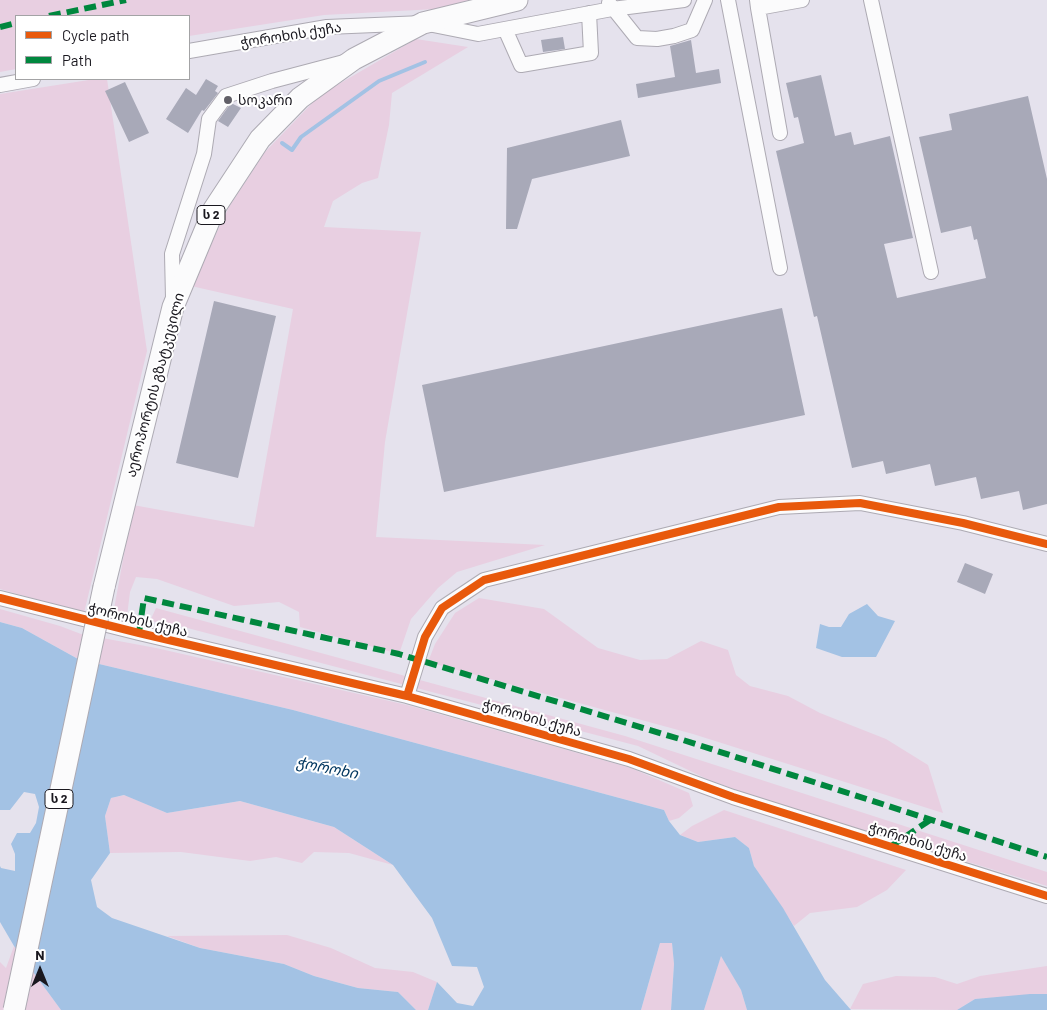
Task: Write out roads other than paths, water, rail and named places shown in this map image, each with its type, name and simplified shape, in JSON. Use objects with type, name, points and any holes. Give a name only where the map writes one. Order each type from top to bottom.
[{"type":"highway","name":"აეროპორტის გზატკეცილი","points":[[14,1010],[104,587],[173,307],[214,209],[260,139],[300,98],[354,59],[423,23],[516,0]]},
{"type":"street","name":"ჭოროხის ქუჩა","points":[[190,51],[327,27],[423,23],[478,34],[590,13],[609,4],[684,0]]},
{"type":"street","points":[[609,4],[637,38],[657,39],[692,30],[705,0]]},
{"type":"street","points":[[728,0],[780,268]]},
{"type":"street","points":[[780,133],[757,4],[802,0]]},
{"type":"street","points":[[871,0],[931,272]]},
{"type":"street","points":[[505,29],[521,65],[591,53],[590,13]]},
{"type":"street","points":[[173,307],[172,254],[204,154],[209,119],[226,96],[272,80],[354,59]]},
{"type":"street","points":[[0,85],[28,80]]},
{"type":"street","points":[[407,696],[425,637],[442,608],[484,580],[779,507],[860,503],[964,523],[1047,544]]},
{"type":"street","name":"ჭოროხის ქუჩა","points":[[0,598],[407,696],[629,759],[733,797],[1047,896]]},
{"type":"water","points":[[867,604],[878,616],[895,621],[876,657],[842,657],[816,648],[820,624],[829,627],[841,627],[849,614]]},
{"type":"water","name":"ჭოროხი","points":[[0,622],[22,628],[78,659],[293,710],[664,810],[669,821],[680,835],[698,842],[735,837],[749,848],[754,866],[783,908],[825,980],[851,1010],[747,1010],[741,990],[721,956],[704,1010],[671,1010],[674,964],[672,943],[660,943],[641,1010],[428,1010],[437,982],[457,1003],[473,1006],[484,987],[477,967],[452,966],[432,918],[393,865],[334,827],[240,801],[167,813],[124,795],[111,798],[105,816],[110,853],[91,880],[97,907],[112,918],[200,948],[284,964],[314,976],[358,988],[398,992],[416,1010],[61,1010],[14,946],[0,922],[0,866],[1,868],[15,871],[15,854],[11,844],[17,833],[30,833],[36,823],[39,807],[35,794],[24,792],[10,810],[0,810]]},
{"type":"water","points":[[1047,994],[1047,1010],[957,1010],[975,999]]},
{"type":"waterway","points":[[282,143],[292,150],[301,137],[379,81],[425,62]]},
{"type":"place","name":"სოკარი","points":[[228,100]]}]
